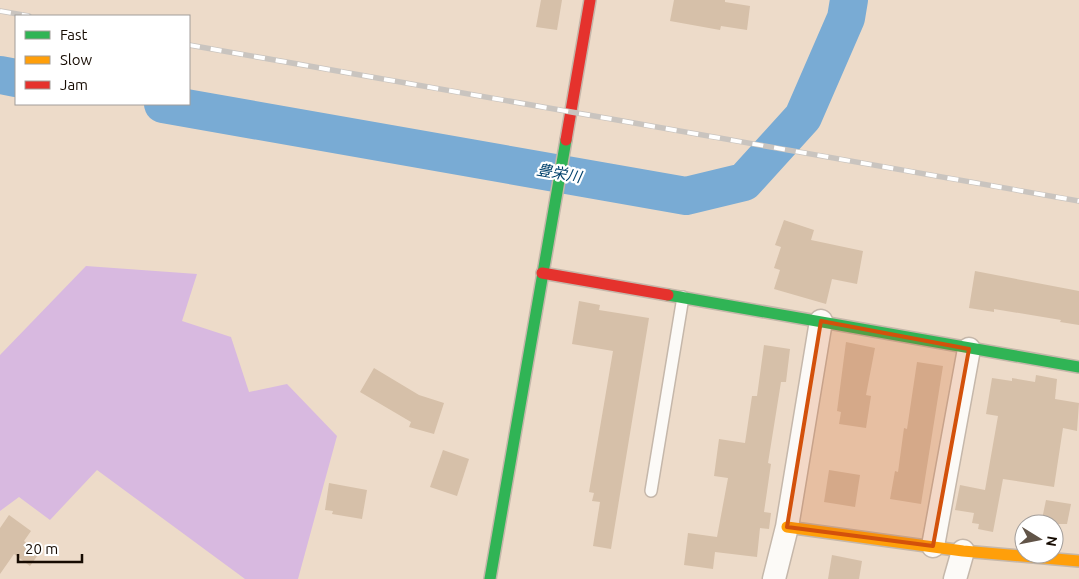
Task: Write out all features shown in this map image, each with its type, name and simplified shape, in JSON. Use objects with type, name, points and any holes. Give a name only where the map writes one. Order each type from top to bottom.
[{"type":"street","points":[[490,579],[590,0]]},
{"type":"street","points":[[542,273],[1079,367]]},
{"type":"street","points":[[774,579],[787,526],[821,322]]},
{"type":"street","points":[[933,546],[968,349]]},
{"type":"street","points":[[787,526],[963,550],[1079,561]]},
{"type":"street","points":[[955,579],[963,550]]},
{"type":"lane","points":[[651,491],[683,297]]},
{"type":"highlighted area","points":[[821,321],[969,349],[933,546],[787,527]]},
{"type":"shaded area","points":[[86,266],[197,274],[182,321],[231,337],[249,392],[287,384],[337,436],[298,579],[245,579],[97,470],[50,520],[19,497],[0,511],[0,355]]},
{"type":"building","points":[[541,0],[562,0],[557,30],[536,27]]},
{"type":"building","points":[[674,0],[725,0],[725,2],[750,6],[747,30],[721,26],[720,30],[670,21]]},
{"type":"building","points":[[784,220],[814,230],[811,240],[863,251],[857,284],[832,279],[826,304],[774,289],[780,270],[774,268],[781,247],[775,245]]},
{"type":"building","points":[[975,271],[1079,291],[1079,325],[1060,322],[1061,320],[994,309],[994,312],[969,308]]},
{"type":"building","points":[[579,301],[600,305],[599,310],[649,318],[611,549],[593,546],[600,502],[592,501],[594,493],[589,492],[613,351],[572,344]]},
{"type":"building","points":[[846,342],[875,348],[866,395],[871,396],[866,428],[839,424],[841,412],[837,411]]},
{"type":"building","points":[[764,345],[790,349],[786,382],[781,382],[768,463],[771,464],[764,512],[771,513],[769,529],[760,528],[757,557],[715,552],[713,569],[684,565],[688,533],[717,537],[728,478],[714,476],[719,439],[745,443],[752,396],[757,396]]},
{"type":"building","points":[[917,362],[943,366],[921,504],[890,499],[895,471],[898,472],[904,428],[907,429]]},
{"type":"building","points":[[374,368],[419,395],[444,403],[434,434],[409,427],[411,422],[360,392]]},
{"type":"building","points":[[1036,375],[1057,379],[1055,399],[1079,403],[1077,431],[1063,428],[1054,487],[1003,479],[993,532],[978,529],[979,524],[972,523],[974,513],[955,510],[960,485],[985,490],[998,416],[986,414],[992,378],[1012,381],[1012,378],[1035,382]]},
{"type":"building","points":[[443,450],[469,459],[457,496],[430,487]]},
{"type":"building","points":[[829,470],[860,475],[855,507],[824,502]]},
{"type":"building","points":[[329,483],[367,490],[362,519],[332,514],[333,511],[325,510]]},
{"type":"building","points":[[1046,500],[1071,504],[1067,524],[1064,524],[1064,514],[1043,514]]},
{"type":"building","points":[[9,515],[31,531],[24,541],[40,552],[30,566],[14,554],[0,574],[0,528]]},
{"type":"building","points":[[832,555],[862,561],[859,579],[828,579]]},
{"type":"waterway","name":"豊栄川","points":[[169,105],[686,196],[744,182],[803,117],[846,18],[849,0]]},
{"type":"waterway","name":"豊栄川","points":[[0,75],[15,78]]},
{"type":"railway","points":[[0,11],[23,15]]},
{"type":"railway","points":[[190,45],[1079,201]]},
{"type":"traffic: fast","points":[[490,579],[566,140]]},
{"type":"traffic: fast","points":[[668,295],[1079,367]]},
{"type":"traffic: slow","points":[[787,527],[963,551],[1079,561]]},
{"type":"traffic: jam","points":[[566,140],[590,0]]},
{"type":"traffic: jam","points":[[542,273],[668,295]]}]
